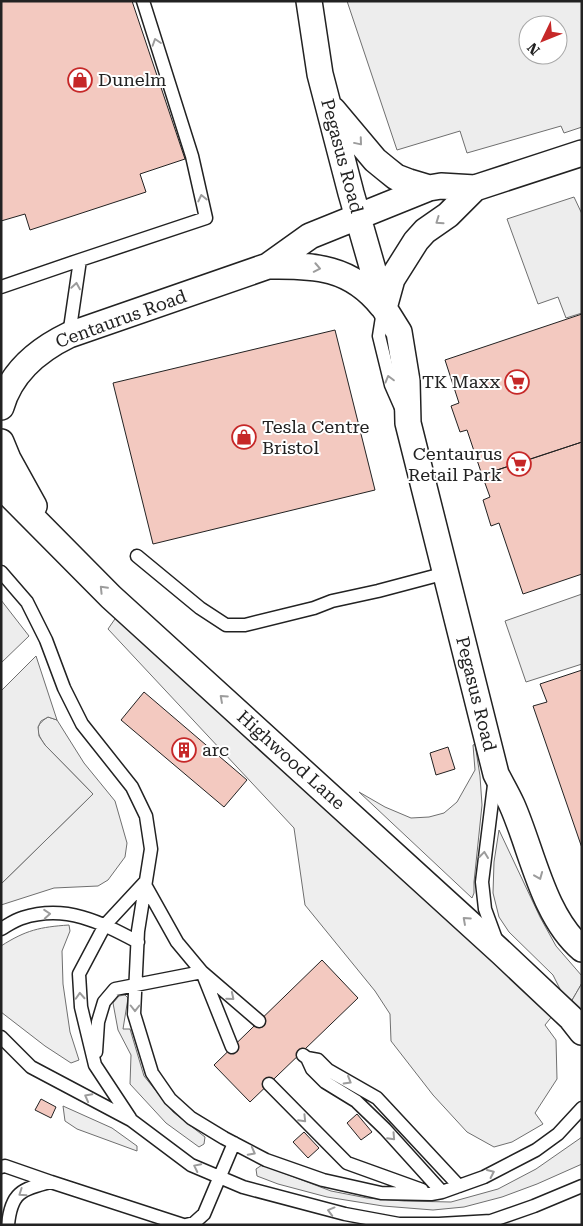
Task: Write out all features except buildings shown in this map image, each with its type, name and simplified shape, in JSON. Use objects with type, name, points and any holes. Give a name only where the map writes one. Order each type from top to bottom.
[{"type":"street","name":"Pegasus Road","points":[[309,1],[320,74],[358,216],[384,308],[399,332],[407,381],[408,423],[496,774],[512,805],[552,910],[564,930],[582,949]]},
{"type":"street","name":"Centaurus Road","points":[[328,104],[375,160],[396,177],[429,188]]},
{"type":"street","name":"Centaurus Road","points":[[1,407],[4,398],[24,365],[50,344],[69,335],[268,266],[310,236],[429,188],[441,186],[475,188],[582,153]]},
{"type":"street","name":"Centaurus Road","points":[[384,308],[392,279],[416,241],[425,231],[448,215],[475,188]]},
{"type":"street","name":"Centaurus Road","points":[[268,266],[315,266],[337,273],[356,282],[373,294],[384,308]]},
{"type":"street","points":[[1,442],[22,488],[57,542]]},
{"type":"street","name":"Highwood Lane","points":[[1,486],[111,597],[502,953],[571,1018],[582,1032]]},
{"type":"lane","points":[[1,287],[206,218],[192,156],[143,1]]},
{"type":"lane","points":[[69,335],[80,260]]},
{"type":"lane","points":[[137,556],[200,608],[226,625],[245,625],[446,572]]},
{"type":"lane","points":[[1,572],[27,602],[46,640],[64,688],[82,724],[132,787],[146,816],[151,849],[144,883],[134,1014],[152,1073],[170,1099],[191,1118],[266,1160],[323,1180],[381,1194],[437,1193],[484,1177],[536,1150],[558,1134],[582,1108]]},
{"type":"lane","points":[[496,774],[482,882],[485,909],[502,953]]},
{"type":"lane","points":[[131,1120],[95,1064],[80,1007],[79,974],[105,924],[144,883]]},
{"type":"lane","points":[[144,883],[176,942],[202,972],[259,1021]]},
{"type":"lane","points":[[1,929],[21,918],[45,914],[72,914],[105,924],[138,942]]},
{"type":"lane","points":[[95,1064],[98,1022],[104,1002],[115,989],[202,972]]},
{"type":"lane","points":[[202,972],[232,1047]]},
{"type":"lane","points":[[1,1037],[32,1067],[131,1120],[190,1165],[243,1187],[344,1214],[399,1224],[439,1224],[491,1220],[534,1206],[582,1186]]},
{"type":"lane","points":[[437,1193],[385,1129],[356,1101],[324,1082],[312,1069],[304,1055],[318,1060],[328,1070],[377,1098],[459,1186]]},
{"type":"lane","points":[[269,1084],[347,1163],[437,1193]]},
{"type":"lane","points":[[3,1166],[184,1225],[194,1223],[204,1214],[234,1143]]},
{"type":"lane","points":[[8,1225],[13,1200],[20,1193],[34,1186],[51,1182]]},
{"type":"shaded area","points":[[347,1],[582,1],[582,127],[564,133],[561,126],[467,153],[460,131],[397,150]]},
{"type":"shaded area","points":[[574,197],[582,214],[582,313],[566,318],[558,297],[538,304],[507,219]]},
{"type":"shaded area","points":[[582,594],[582,664],[526,682],[505,621]]},
{"type":"shaded area","points":[[1,600],[29,636],[1,663]]},
{"type":"shaded area","points":[[117,616],[553,1015],[545,1025],[556,1040],[557,1079],[535,1113],[543,1124],[512,1142],[494,1147],[467,1132],[433,1095],[391,1041],[390,1014],[375,991],[305,905],[294,828],[108,629]]},
{"type":"shaded area","points":[[36,656],[57,720],[48,717],[41,721],[38,727],[39,736],[45,745],[93,794],[1,884],[1,691]]},
{"type":"shaded area","points":[[48,717],[57,720],[84,763],[115,801],[127,843],[125,857],[108,880],[98,886],[54,888],[1,905],[1,884],[93,794],[42,740],[38,733],[39,726]]},
{"type":"shaded area","points":[[475,744],[482,805],[472,898],[359,792],[385,807],[411,818],[429,817],[444,813],[457,802],[475,770],[473,745]]},
{"type":"shaded area","points":[[499,830],[540,917],[556,946],[582,976],[582,983],[571,1002],[561,991],[553,975],[509,932],[499,917],[493,893],[494,862]]},
{"type":"shaded area","points":[[69,925],[70,931],[62,951],[63,984],[70,1032],[79,1060],[71,1063],[45,1046],[1,1012],[1,946],[18,936],[34,930]]},
{"type":"shaded area","points":[[582,983],[582,1016],[571,1002]]},
{"type":"shaded area","points":[[125,995],[128,998],[123,1029],[130,1029],[144,1076],[173,1112],[205,1137],[204,1144],[199,1147],[166,1123],[130,1084],[131,1055],[118,1030],[113,1003],[119,996]]},
{"type":"shaded area","points":[[63,1106],[112,1128],[137,1146],[137,1151],[77,1129],[65,1121]]},
{"type":"shaded area","points":[[582,1137],[582,1164],[502,1197],[464,1207],[433,1210],[383,1206],[327,1197],[278,1184],[257,1176],[256,1169],[262,1165],[331,1191],[367,1198],[451,1202],[498,1189],[536,1169]]},
{"type":"place","name":"Dunelm","points":[[80,80]]},
{"type":"place","name":"TK Maxx","points":[[517,382]]},
{"type":"place","name":"Tesla Centre Bristol","points":[[244,437]]},
{"type":"place","name":"Centaurus Retail Park","points":[[519,464]]},
{"type":"place","name":"arc","points":[[184,750]]}]
